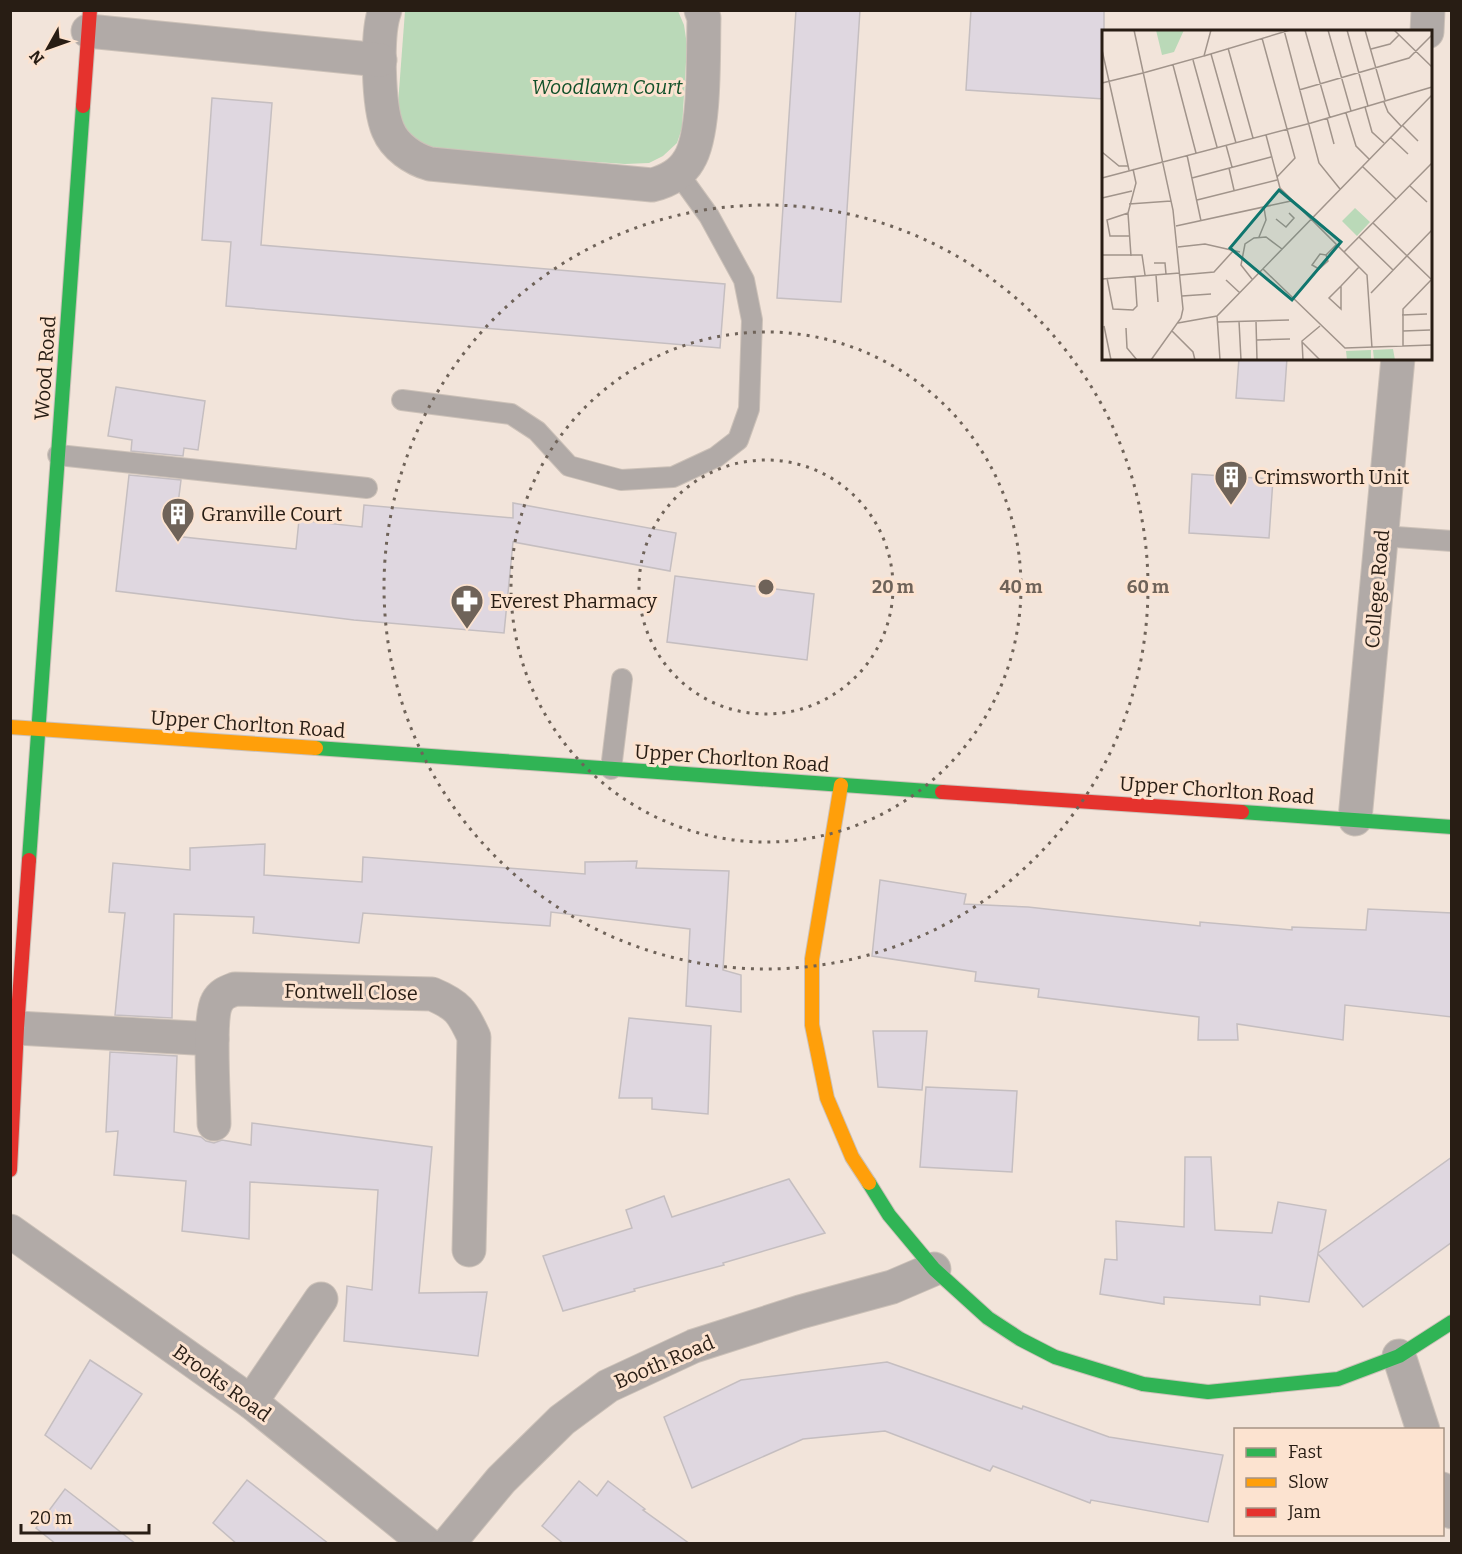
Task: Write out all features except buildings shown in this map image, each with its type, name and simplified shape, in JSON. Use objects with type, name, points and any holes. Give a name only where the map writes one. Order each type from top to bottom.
[{"type":"street","points":[[386,10],[381,21],[382,111],[388,131],[394,141],[418,160],[430,164],[652,185],[666,182],[678,173],[689,159],[697,142],[704,18],[701,10]]},
{"type":"street","points":[[1426,30],[1428,10]]},
{"type":"street","points":[[89,21],[380,60]]},
{"type":"street","name":"Wood Road","points":[[10,1170],[17,1028],[89,21]]},
{"type":"street","name":"College Road","points":[[1355,819],[1398,360]]},
{"type":"street","name":"Upper Chorlton Road","points":[[10,727],[1452,827]]},
{"type":"street","points":[[841,785],[812,958],[812,1025],[827,1098],[852,1157],[890,1215],[933,1269],[988,1318],[1020,1339],[1055,1357],[1143,1384],[1208,1392],[1338,1378],[1399,1356],[1452,1322]]},
{"type":"street","name":"Fontwell Close","points":[[214,1124],[215,1004],[223,994],[235,989],[432,994],[451,1002],[465,1018],[474,1037],[469,1250]]},
{"type":"street","points":[[17,1028],[213,1039]]},
{"type":"street","name":"Brooks Road","points":[[10,1231],[250,1402],[427,1544]]},
{"type":"street","name":"Booth Road","points":[[448,1544],[501,1480],[562,1420],[608,1386],[694,1346],[800,1312],[892,1287],[933,1269]]},
{"type":"street","points":[[250,1402],[321,1299]]},
{"type":"street","points":[[1399,1356],[1422,1428]]},
{"type":"street","points":[[1444,1492],[1452,1512]]},
{"type":"lane","points":[[402,400],[511,414],[537,431],[569,466],[621,480],[673,477],[716,457],[738,440],[748,409],[752,320],[744,280],[709,216],[678,173]]},
{"type":"lane","points":[[58,455],[368,488]]},
{"type":"lane","points":[[1382,536],[1452,542]]},
{"type":"lane","points":[[611,769],[622,679]]},
{"type":"green space","name":"Woodlawn Court","points":[[405,11],[678,11],[684,25],[687,45],[682,128],[677,143],[663,156],[649,163],[625,164],[485,154],[426,147],[413,138],[399,118]]},
{"type":"traffic: fast","points":[[29,860],[83,106]]},
{"type":"traffic: fast","points":[[316,748],[942,792]]},
{"type":"traffic: fast","points":[[1242,812],[1452,827]]},
{"type":"traffic: fast","points":[[869,1183],[889,1215],[934,1269],[988,1318],[1020,1339],[1055,1357],[1143,1384],[1208,1392],[1338,1379],[1399,1356],[1452,1322]]},
{"type":"traffic: slow","points":[[10,727],[316,748]]},
{"type":"traffic: slow","points":[[841,785],[812,959],[812,1025],[827,1098],[852,1157],[869,1183]]},
{"type":"traffic: jam","points":[[83,106],[90,10]]},
{"type":"traffic: jam","points":[[942,792],[1242,812]]},
{"type":"traffic: jam","points":[[10,1170],[29,860]]},
{"type":"place","name":"Crimsworth Unit","points":[[1231,506]]},
{"type":"place","name":"Granville Court","points":[[178,543]]},
{"type":"place","name":"Everest Pharmacy","points":[[467,630]]}]
